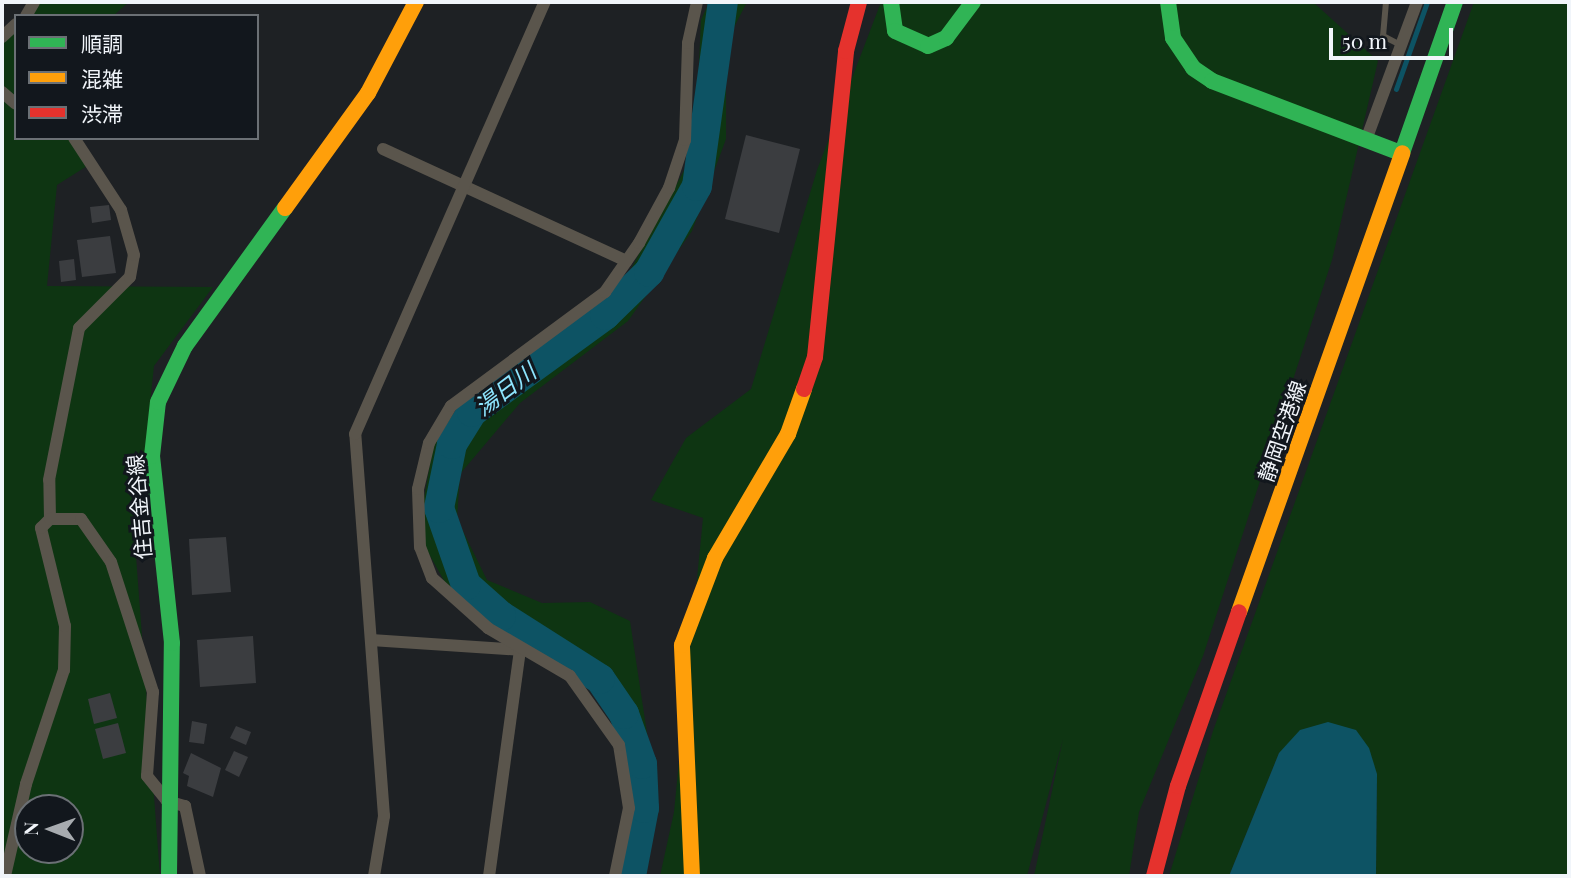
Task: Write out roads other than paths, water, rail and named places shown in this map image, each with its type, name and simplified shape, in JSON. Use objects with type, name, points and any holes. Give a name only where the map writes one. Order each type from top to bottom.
[{"type":"main road","name":"住吉金谷線","points":[[169,876],[167,801],[172,643],[152,456],[158,402],[185,346],[368,93],[416,2]]},
{"type":"main road","points":[[692,876],[680,685],[682,645],[715,558],[788,434],[814,357],[846,51],[859,2]]},
{"type":"main road","points":[[891,2],[895,31],[928,46],[946,37],[974,2]]},
{"type":"main road","points":[[1168,2],[1173,38],[1193,68],[1212,81],[1401,153]]},
{"type":"main road","name":"静岡空港線","points":[[1154,876],[1178,786],[1455,2]]},
{"type":"street","points":[[374,876],[384,816],[355,434],[545,2]]},
{"type":"street","points":[[615,876],[629,808],[619,745],[570,676],[520,650],[432,578],[420,547],[418,489],[429,443],[451,406],[605,292],[627,261],[669,188],[685,140],[688,43],[697,2]]},
{"type":"street","points":[[1366,140],[1417,2]]},
{"type":"street","points":[[50,519],[48,480],[79,328],[130,277],[134,255],[121,210],[75,140]]},
{"type":"street","points":[[383,149],[627,261]]},
{"type":"street","points":[[5,876],[26,784],[64,670],[65,626],[40,528],[50,519],[81,519],[111,562],[153,692],[147,776],[167,801],[185,806],[200,876]]},
{"type":"street","points":[[371,640],[520,650]]},
{"type":"street","points":[[489,876],[520,650]]},
{"type":"lane","points":[[1386,2],[1383,36],[1401,45]]},
{"type":"water","points":[[1328,722],[1356,730],[1369,748],[1377,774],[1376,876],[1229,876],[1279,753],[1300,730]]},
{"type":"waterway","name":"湯日川","points":[[631,876],[644,808],[642,764],[624,714],[600,679],[501,616],[466,585],[439,508],[452,444],[472,412],[605,315],[649,272],[697,186],[723,2]]},
{"type":"waterway","points":[[1396,89],[1427,2]]}]
